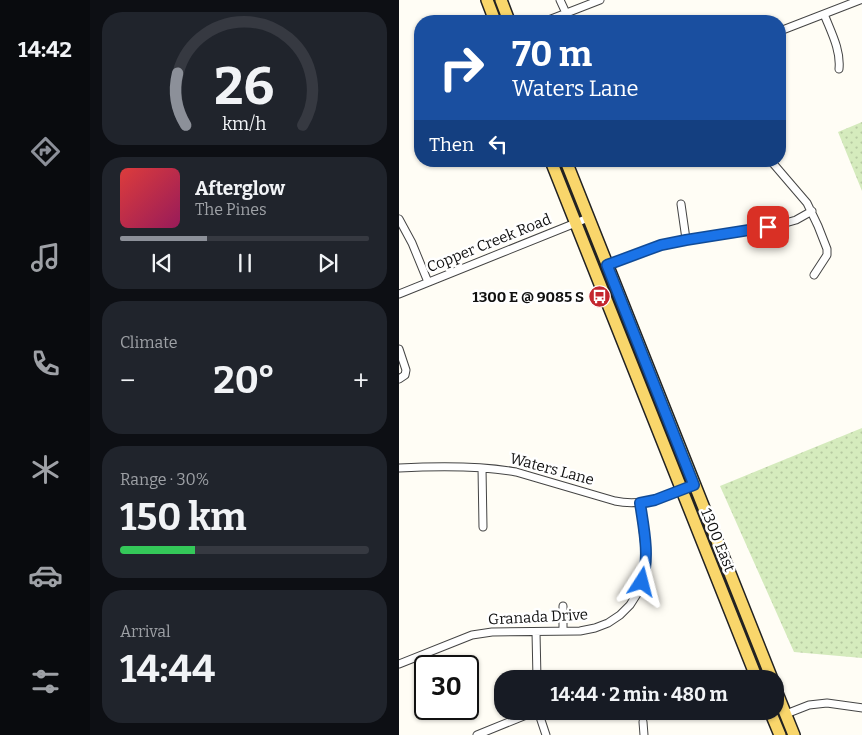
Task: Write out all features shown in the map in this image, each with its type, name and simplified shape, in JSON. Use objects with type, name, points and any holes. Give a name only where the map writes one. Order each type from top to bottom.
[{"type":"main road","points":[[487,0],[493,15]]},
{"type":"main road","points":[[501,0],[507,15]]},
{"type":"main road","name":"1300 East","points":[[553,167],[753,670]]},
{"type":"main road","name":"1300 East","points":[[567,167],[768,670]]},
{"type":"main road","points":[[784,709],[794,735]]},
{"type":"main road","points":[[774,720],[780,735]]},
{"type":"street","points":[[560,0],[566,14]]},
{"type":"street","points":[[563,15],[600,0]]},
{"type":"street","points":[[786,29],[860,0]]},
{"type":"street","points":[[824,14],[839,52],[839,69]]},
{"type":"street","points":[[776,167],[801,195],[811,211],[828,252],[814,275]]},
{"type":"street","points":[[681,204],[686,240]]},
{"type":"street","points":[[607,265],[648,249],[686,240],[782,224],[796,220],[811,211]]},
{"type":"street","name":"Copper Creek Road","points":[[399,294],[588,218]]},
{"type":"street","points":[[399,219],[428,282]]},
{"type":"street","points":[[399,349],[406,370],[402,377]]},
{"type":"street","name":"Waters Lane","points":[[399,468],[483,468],[516,472],[615,501],[630,503],[655,500],[694,485]]},
{"type":"street","points":[[483,468],[483,527]]},
{"type":"street","name":"Granada Drive","points":[[399,664],[472,635],[492,632],[580,631],[608,623],[620,615],[637,594],[646,570],[640,503]]},
{"type":"street","points":[[563,606],[563,631]]},
{"type":"street","points":[[536,632],[537,670]]},
{"type":"street","points":[[786,714],[809,705],[827,703],[862,708]]},
{"type":"street","points":[[477,735],[514,720]]},
{"type":"street","points":[[540,720],[546,735]]},
{"type":"street","points":[[643,722],[645,735]]},
{"type":"green space","points":[[862,122],[862,191],[838,132]]},
{"type":"green space","points":[[862,428],[862,658],[794,652],[720,486]]},
{"type":"place","name":"1300 E @ 9085 S","points":[[600,297]]},
{"type":"route","points":[[642,582],[646,570],[646,557],[640,503],[655,500],[694,485],[607,265],[661,245],[768,227]]}]
